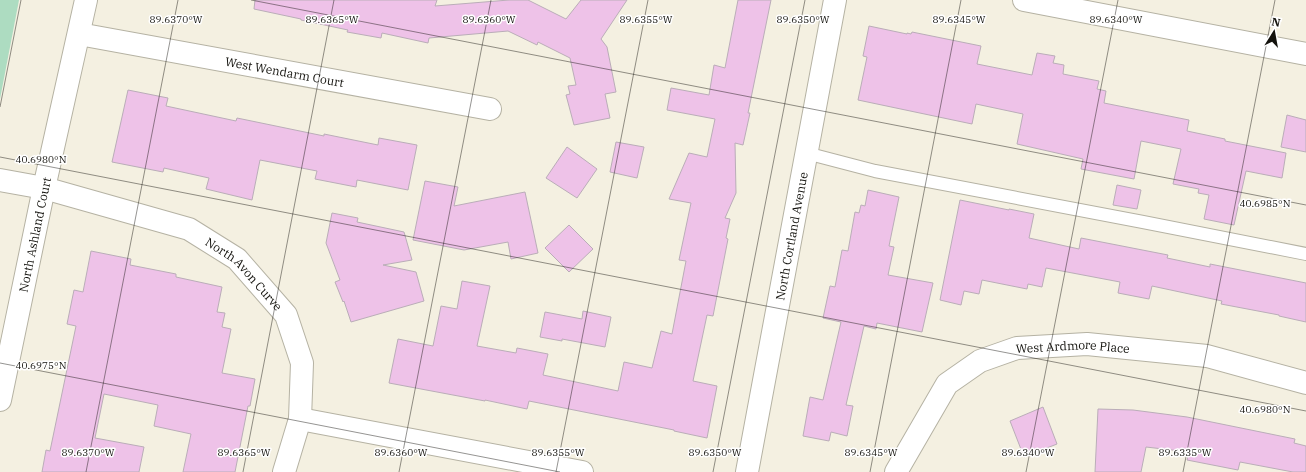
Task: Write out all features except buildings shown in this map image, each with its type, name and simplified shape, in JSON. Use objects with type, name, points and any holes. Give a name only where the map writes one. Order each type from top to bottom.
[{"type":"street","name":"North Ashland Court","points":[[0,400],[44,188],[86,0]]},
{"type":"street","name":"North Cortland Avenue","points":[[747,472],[835,0]]},
{"type":"street","points":[[1024,0],[1306,54]]},
{"type":"street","name":"West Wendarm Court","points":[[79,34],[490,109]]},
{"type":"street","name":"North Avon Curve","points":[[0,180],[44,188],[189,229],[237,259],[286,315],[302,363],[300,419],[284,472]]},
{"type":"street","name":"West Ardmore Place","points":[[896,472],[947,384],[980,361],[1017,348],[1087,344],[1207,356],[1306,383]]},
{"type":"street","points":[[300,419],[582,472]]},
{"type":"lane","points":[[806,153],[875,171],[1306,254]]},
{"type":"green space","points":[[0,0],[19,0],[0,99]]}]
